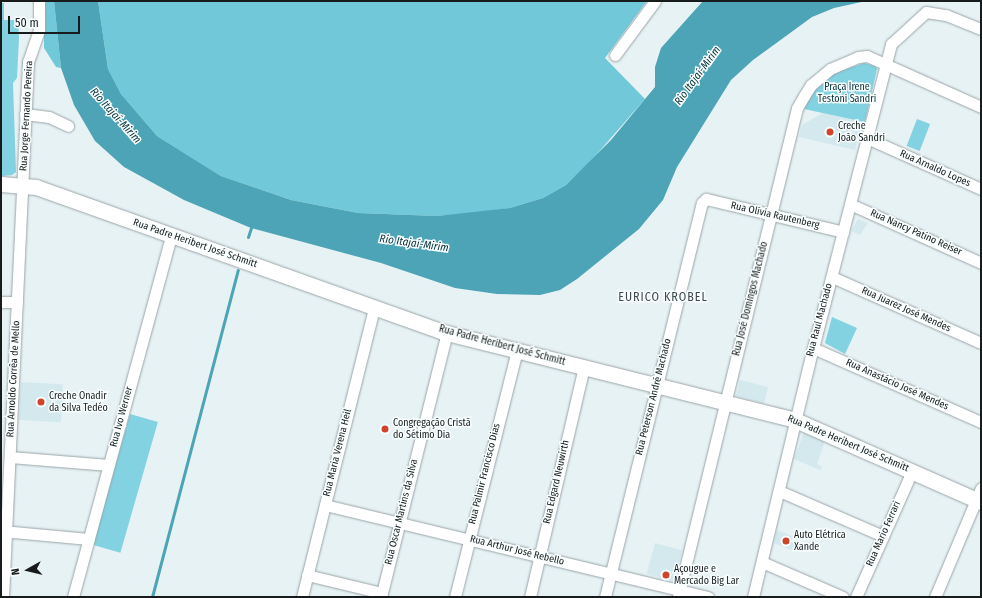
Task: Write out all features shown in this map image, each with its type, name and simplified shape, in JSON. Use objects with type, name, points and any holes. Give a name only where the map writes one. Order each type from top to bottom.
[{"type":"street","name":"Rua Jorge Fernando Pereira","points":[[23,185],[28,62],[39,30],[39,1]]},
{"type":"street","points":[[615,55],[655,1]]},
{"type":"street","name":"Rua Raul Machado","points":[[753,597],[795,420],[891,44],[926,12],[938,12],[981,29]]},
{"type":"street","name":"Rua José Domingos Machado","points":[[679,594],[797,108],[811,85],[830,70],[858,56],[867,56],[981,107]]},
{"type":"street","points":[[25,114],[49,117],[68,126]]},
{"type":"street","name":"Rua Arnaldo Lopes","points":[[866,138],[981,189]]},
{"type":"street","name":"Rua Padre Heribert José Schmitt","points":[[1,184],[23,185],[86,205],[171,237],[447,333],[795,420],[912,471],[979,497]]},
{"type":"street","name":"Rua Arnoldo Corrêa de Mello","points":[[3,597],[3,533],[10,457],[23,185]]},
{"type":"street","name":"Rua Olívia Rautenberg","points":[[706,199],[843,232]]},
{"type":"street","name":"Rua Peterson André Machado","points":[[605,597],[702,203],[706,199]]},
{"type":"street","name":"Rua Nancy Patino Reiser","points":[[850,204],[981,263]]},
{"type":"street","name":"Rua Ivo Werner","points":[[74,597],[171,237]]},
{"type":"street","name":"Rua Juarez José Mendes","points":[[832,277],[981,343]]},
{"type":"street","points":[[1,302],[18,302]]},
{"type":"street","name":"Rua Maria Verena Heil","points":[[302,597],[374,308]]},
{"type":"street","name":"Rua Oscar Martins da Silva","points":[[382,595],[447,333]]},
{"type":"street","name":"Rua Anastácio José Mendes","points":[[813,348],[981,422]]},
{"type":"street","name":"Rua Palmir Francisco Dias","points":[[455,597],[516,351]]},
{"type":"street","name":"Rua Edgard Neuwirth","points":[[530,597],[584,368]]},
{"type":"street","points":[[10,457],[109,465]]},
{"type":"street","name":"Rua Mario Ferrari","points":[[856,597],[912,471]]},
{"type":"street","points":[[779,491],[883,536]]},
{"type":"street","points":[[935,597],[979,497]]},
{"type":"street","name":"Rua Arthur José Rebello","points":[[325,505],[611,574],[679,594],[708,597]]},
{"type":"street","points":[[3,533],[89,539]]},
{"type":"street","points":[[762,562],[844,597]]},
{"type":"street","points":[[307,575],[382,595]]},
{"type":"shaded area","points":[[44,1],[54,1],[61,68],[56,67],[44,48]]},
{"type":"shaded area","points":[[98,1],[647,1],[605,58],[645,99],[589,163],[566,185],[543,198],[510,208],[475,213],[437,216],[358,213],[291,200],[221,176],[157,136],[121,94],[108,69]]},
{"type":"shaded area","name":"Creche João Sandri","points":[[824,112],[862,121],[855,150],[799,137],[802,125]]},
{"type":"shaded area","points":[[858,219],[868,223],[860,235],[851,231]]},
{"type":"shaded area","points":[[740,380],[768,387],[764,404],[736,396]]},
{"type":"shaded area","name":"Creche Onadir da Silva Tedéo","points":[[21,382],[63,384],[61,422],[19,420]]},
{"type":"shaded area","points":[[804,432],[825,441],[817,464],[822,467],[820,470],[794,459]]},
{"type":"shaded area","points":[[777,530],[797,538],[791,550],[774,543]]},
{"type":"shaded area","points":[[655,543],[682,550],[674,581],[647,574]]},
{"type":"green space","points":[[1,3],[4,3],[4,20],[18,20],[19,38],[17,78],[13,83],[16,172],[12,175],[1,176]]},
{"type":"green space","name":"Praça Irene Testoni Sandri","points":[[864,63],[876,66],[877,69],[865,122],[804,109],[815,87],[831,74]]},
{"type":"green space","points":[[917,119],[930,124],[920,151],[907,146]]},
{"type":"green space","points":[[832,317],[857,328],[845,354],[825,343]]},
{"type":"green space","points":[[130,414],[158,422],[120,553],[93,545]]},
{"type":"water","name":"Rio Itajaí-Mirim","points":[[54,1],[98,1],[108,69],[121,94],[157,136],[221,176],[291,200],[358,213],[437,216],[510,208],[543,198],[566,185],[611,140],[655,87],[655,67],[661,48],[703,1],[866,1],[834,8],[812,17],[753,60],[731,80],[677,167],[663,200],[639,229],[577,279],[560,290],[540,295],[497,294],[455,288],[381,263],[251,228],[184,200],[124,167],[95,141],[74,105],[61,68]]},
{"type":"waterway","points":[[248,237],[252,225]]},
{"type":"waterway","points":[[152,597],[238,270]]},
{"type":"place","name":"Creche João Sandri","points":[[830,132]]},
{"type":"place","name":"Creche Onadir da Silva Tedéo","points":[[41,402]]},
{"type":"place","name":"Congregação Cristã do Sétimo Dia","points":[[385,429]]},
{"type":"place","name":"Auto Elétrica Xande","points":[[786,541]]},
{"type":"place","name":"Açougue e Mercado Big Lar","points":[[666,575]]},
{"type":"district","name":"EURICO KROBEL","points":[[663,298]]}]
